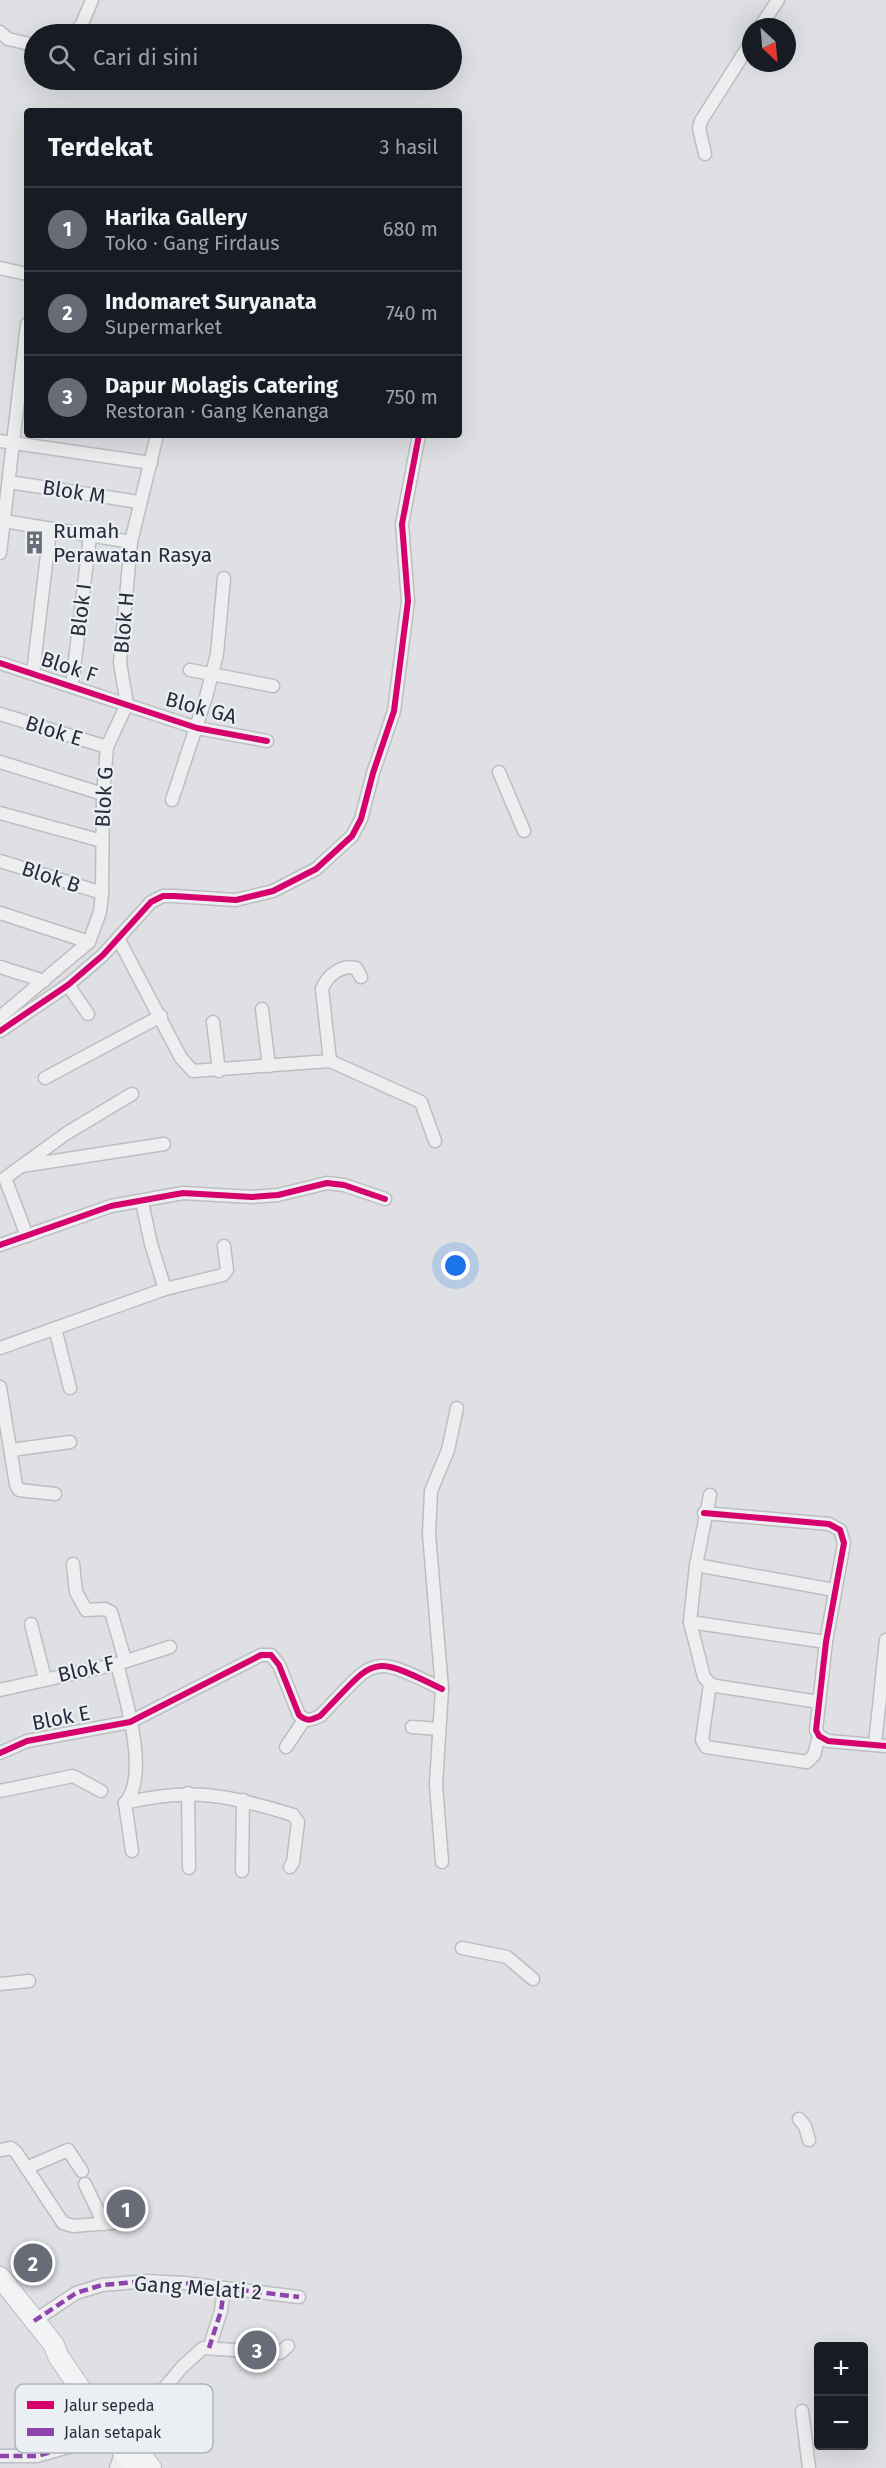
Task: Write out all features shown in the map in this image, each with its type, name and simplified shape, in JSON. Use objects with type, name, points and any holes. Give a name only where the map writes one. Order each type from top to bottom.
[{"type":"main road","points":[[0,2277],[54,2345],[58,2356],[78,2384]]},
{"type":"main road","points":[[126,2453],[135,2468]]},
{"type":"main road","points":[[131,2453],[151,2468]]},
{"type":"street","points":[[82,24],[92,0]]},
{"type":"street","points":[[766,18],[778,0]]},
{"type":"street","points":[[0,32],[8,39],[24,43]]},
{"type":"street","points":[[705,154],[699,128],[701,121],[742,56]]},
{"type":"street","points":[[0,268],[24,273]]},
{"type":"street","points":[[0,553],[9,482],[6,442],[23,401]]},
{"type":"street","name":"Blok H","points":[[127,704],[120,663],[131,542],[156,438]]},
{"type":"street","points":[[0,1031],[68,985],[118,938],[144,908],[163,896],[236,900],[251,897],[294,881],[330,858],[352,836],[361,819],[373,772],[393,721],[408,601],[402,524],[418,438]]},
{"type":"street","points":[[6,442],[151,463]]},
{"type":"street","name":"Blok M","points":[[9,482],[139,502]]},
{"type":"street","points":[[4,521],[131,542]]},
{"type":"street","points":[[33,673],[50,530]]},
{"type":"street","name":"Blok I","points":[[72,685],[90,536]]},
{"type":"street","points":[[172,800],[197,728],[220,641],[224,578]]},
{"type":"street","name":"Blok F","points":[[0,663],[127,704]]},
{"type":"street","points":[[190,670],[273,686]]},
{"type":"street","name":"Blok GA","points":[[127,704],[197,728],[267,741]]},
{"type":"street","name":"Blok G","points":[[88,942],[100,912],[102,894],[103,794],[107,747],[127,704]]},
{"type":"street","name":"Blok E","points":[[0,714],[107,747]]},
{"type":"street","points":[[0,762],[103,794]]},
{"type":"street","points":[[499,772],[524,831]]},
{"type":"street","points":[[0,813],[102,841]]},
{"type":"street","name":"Blok B","points":[[0,861],[102,894]]},
{"type":"street","points":[[0,913],[88,942]]},
{"type":"street","points":[[118,938],[186,1067],[193,1071],[219,1071],[330,1061],[422,1102],[435,1141]]},
{"type":"street","points":[[2,1011],[44,981],[88,942]]},
{"type":"street","points":[[0,967],[44,981]]},
{"type":"street","points":[[330,1061],[322,990],[334,973],[346,967],[356,968],[361,977]]},
{"type":"street","points":[[68,985],[88,1014]]},
{"type":"street","points":[[262,1009],[269,1066]]},
{"type":"street","points":[[45,1078],[161,1016]]},
{"type":"street","points":[[213,1022],[219,1071]]},
{"type":"street","points":[[27,1236],[5,1182],[8,1174],[67,1133],[132,1094]]},
{"type":"street","points":[[21,1166],[164,1144]]},
{"type":"street","points":[[0,1245],[111,1206],[183,1193],[270,1196],[327,1183],[344,1185],[385,1199]]},
{"type":"street","points":[[142,1202],[151,1244],[165,1289]]},
{"type":"street","points":[[0,1348],[165,1289],[226,1274],[224,1246]]},
{"type":"street","points":[[55,1328],[70,1388]]},
{"type":"street","points":[[0,1387],[19,1490],[55,1494]]},
{"type":"street","points":[[442,1862],[436,1810],[442,1689],[437,1598],[429,1534],[431,1491],[448,1450],[457,1408]]},
{"type":"street","points":[[11,1450],[70,1442]]},
{"type":"street","points":[[710,1495],[704,1513],[690,1622],[704,1677],[710,1684],[819,1702]]},
{"type":"street","points":[[704,1513],[829,1524],[840,1530],[844,1543],[826,1642],[816,1730],[823,1738],[881,1745],[886,1640]]},
{"type":"street","points":[[73,1564],[79,1602],[86,1610],[105,1609],[111,1612],[136,1758],[133,1795],[125,1803]]},
{"type":"street","points":[[696,1565],[834,1590]]},
{"type":"street","points":[[690,1622],[826,1642]]},
{"type":"street","points":[[31,1624],[45,1679]]},
{"type":"street","name":"Blok F","points":[[0,1690],[121,1662],[170,1647]]},
{"type":"street","name":"Blok E","points":[[0,1753],[27,1741],[130,1722],[261,1655],[271,1655],[279,1665],[299,1715],[304,1719]]},
{"type":"street","points":[[286,1747],[304,1719],[310,1721],[320,1716],[370,1666],[383,1664],[400,1668],[442,1689]]},
{"type":"street","points":[[710,1684],[702,1740],[706,1748],[807,1762],[814,1755],[823,1738]]},
{"type":"street","points":[[412,1727],[440,1729]]},
{"type":"street","points":[[0,1791],[73,1776],[101,1791]]},
{"type":"street","points":[[125,1803],[176,1793],[215,1794],[243,1800],[297,1818],[293,1862],[290,1867]]},
{"type":"street","points":[[188,1793],[189,1868]]},
{"type":"street","points":[[242,1871],[243,1800]]},
{"type":"street","points":[[125,1803],[132,1851]]},
{"type":"street","points":[[462,1948],[507,1957],[533,1979]]},
{"type":"street","points":[[0,1984],[29,1981]]},
{"type":"street","points":[[799,2119],[806,2126],[809,2140]]},
{"type":"street","points":[[0,2150],[13,2149],[63,2223],[73,2226],[134,2221]]},
{"type":"street","points":[[26,2168],[68,2150],[82,2171]]},
{"type":"street","points":[[85,2184],[104,2224]]},
{"type":"street","name":"Gang Melati 2","points":[[34,2321],[76,2293],[102,2284],[147,2281],[299,2297]]},
{"type":"street","points":[[209,2348],[221,2312],[224,2289]]},
{"type":"street","points":[[168,2384],[194,2354],[203,2348],[280,2353],[288,2346]]},
{"type":"street","points":[[802,2411],[809,2468]]},
{"type":"street","points":[[0,2456],[37,2456],[60,2453]]},
{"type":"marked path","points":[[34,2321],[76,2293],[102,2285],[147,2281],[184,2283],[299,2297]]},
{"type":"marked path","points":[[209,2348],[221,2311],[224,2289]]},
{"type":"marked path","points":[[0,2456],[37,2456],[48,2453]]},
{"type":"cycle path","points":[[0,1031],[68,985],[103,955],[151,902],[163,896],[236,900],[273,891],[316,869],[352,836],[361,819],[373,773],[394,711],[408,601],[402,524],[418,438]]},
{"type":"cycle path","points":[[0,663],[197,728],[267,741]]},
{"type":"cycle path","points":[[0,1245],[111,1206],[183,1193],[252,1197],[278,1195],[327,1183],[344,1185],[385,1199]]},
{"type":"cycle path","points":[[704,1513],[829,1524],[840,1530],[844,1543],[826,1642],[816,1730],[819,1736],[828,1741],[886,1746]]},
{"type":"cycle path","points":[[0,1753],[27,1741],[130,1722],[261,1655],[271,1655],[279,1665],[299,1715],[307,1719],[320,1716],[363,1673],[374,1667],[385,1666],[399,1670],[442,1689]]},
{"type":"place","name":"Rumah Perawatan Rasya","points":[[35,543]]},
{"type":"place","name":"Harika Gallery","points":[[126,2209]]},
{"type":"place","name":"Indomaret Suryanata","points":[[33,2263]]},
{"type":"place","name":"Dapur Molagis Catering","points":[[257,2350]]}]
